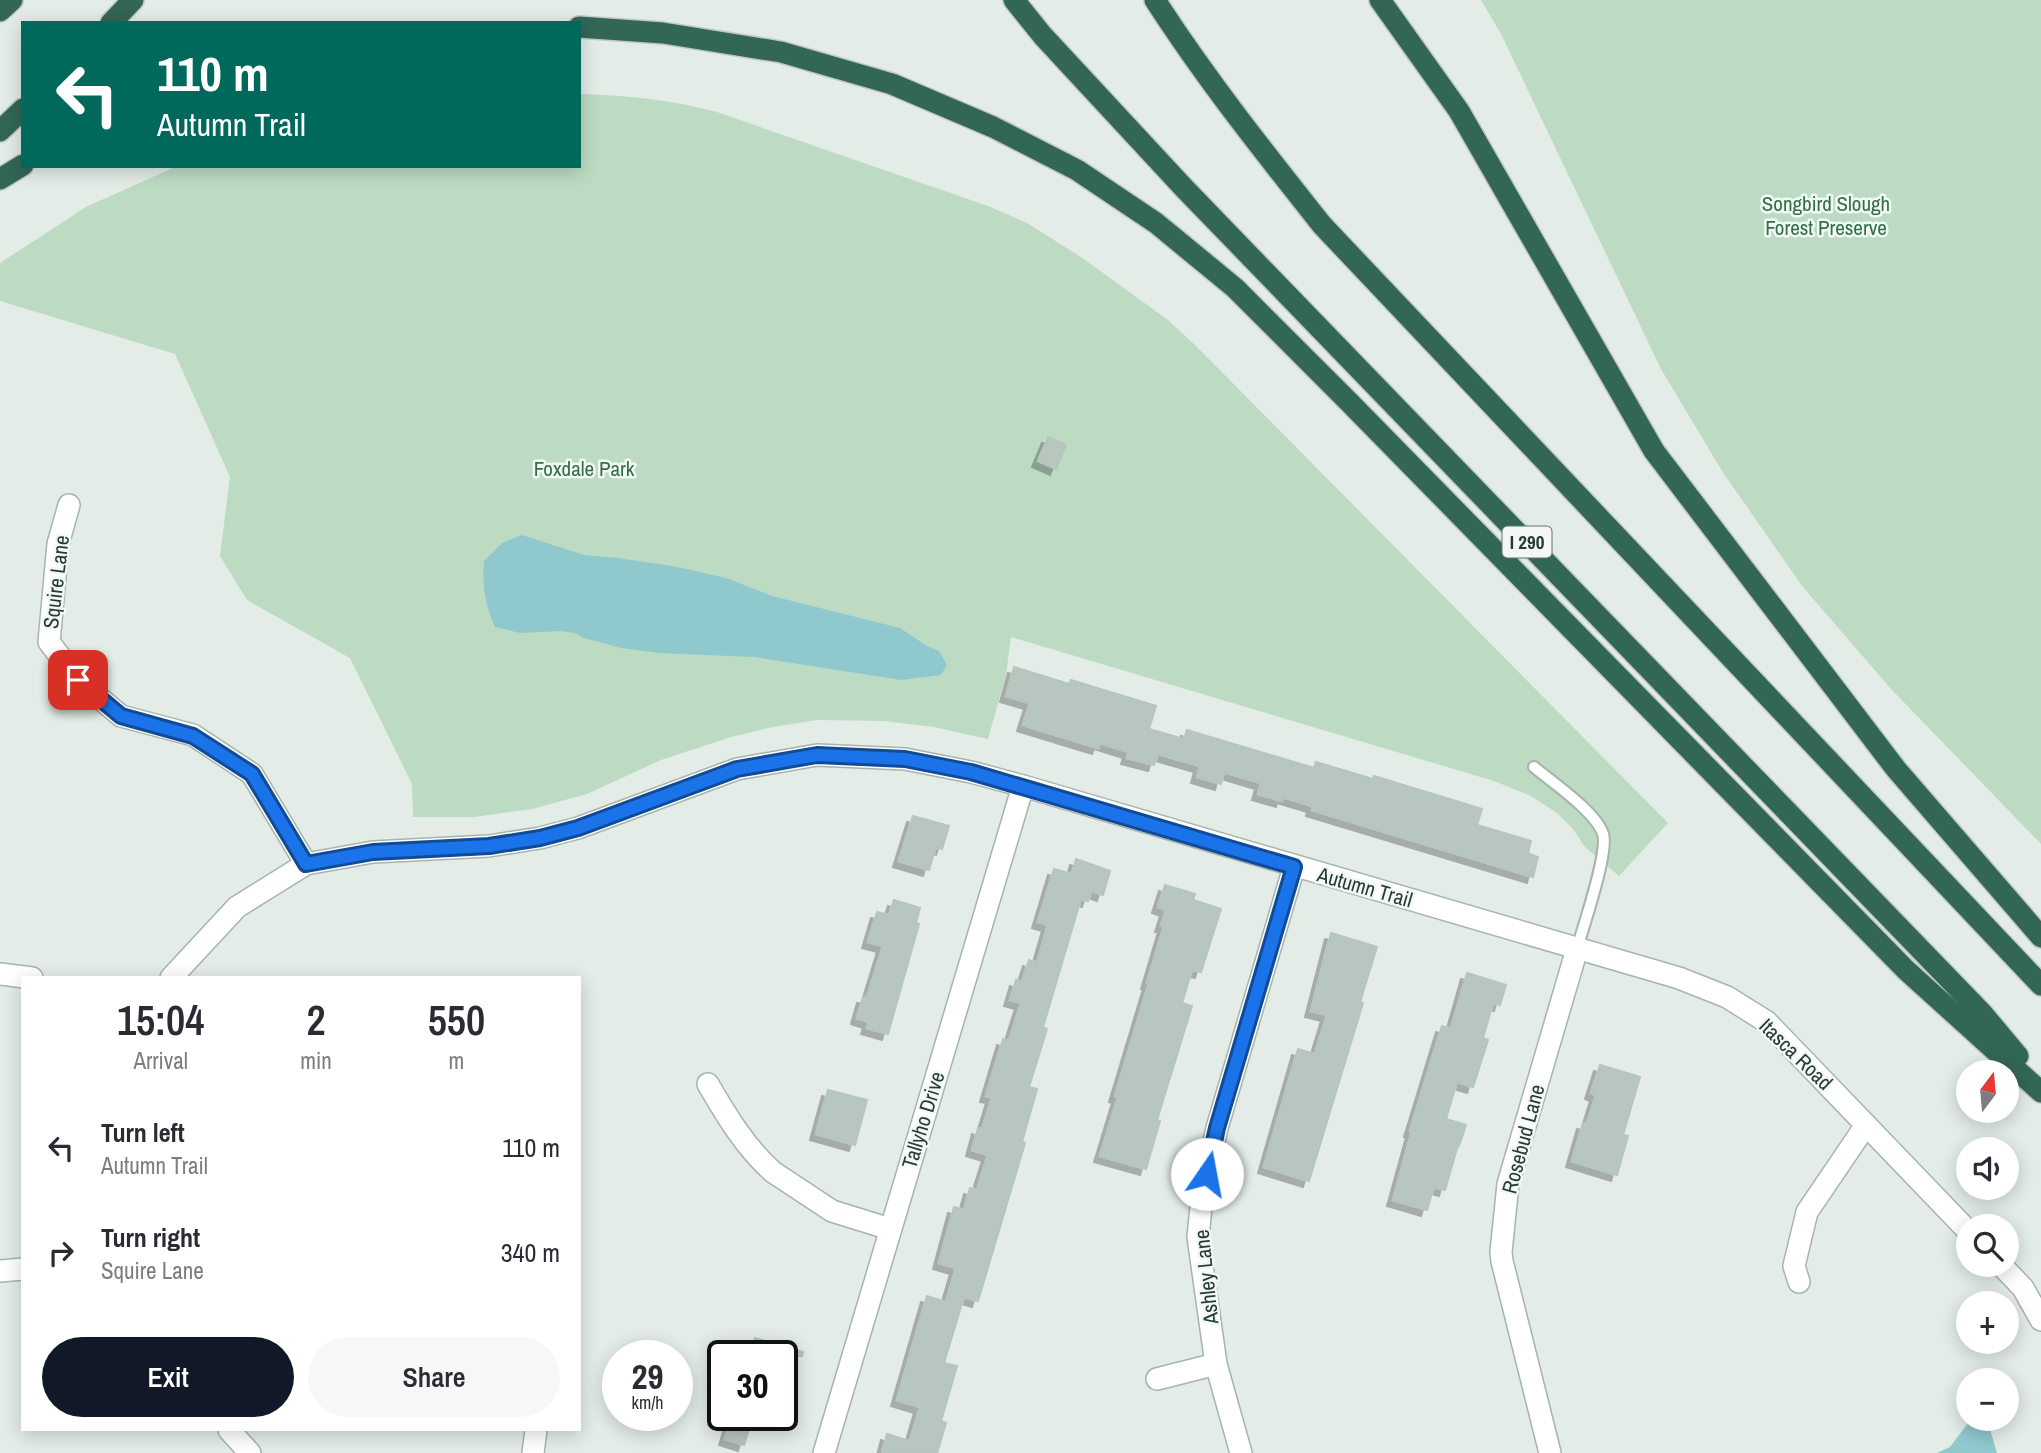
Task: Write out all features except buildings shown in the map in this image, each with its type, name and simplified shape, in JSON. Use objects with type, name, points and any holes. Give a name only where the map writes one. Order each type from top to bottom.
[{"type":"highway","points":[[0,11],[12,0]]},
{"type":"highway","points":[[113,21],[133,0]]},
{"type":"highway","name":"I 290","points":[[1014,0],[1043,36],[1184,188],[1982,1013],[2041,1084]]},
{"type":"highway","points":[[1155,0],[1238,119],[1322,225],[2041,985]]},
{"type":"highway","points":[[1380,0],[1459,111],[1654,451],[1896,769],[2041,937]]},
{"type":"highway","points":[[581,27],[663,33],[781,52],[892,84],[993,127],[1077,170],[1156,223],[1235,288],[1906,970],[2041,1092]]},
{"type":"highway","points":[[0,131],[21,111]]},
{"type":"highway","points":[[0,179],[21,166]]},
{"type":"street","name":"Squire Lane","points":[[69,505],[58,544],[49,642],[78,680],[121,716],[193,736],[252,774],[306,864]]},
{"type":"street","name":"Autumn Trail","points":[[173,976],[237,907],[306,864],[373,852],[489,846],[540,838],[578,828],[737,769],[817,755],[905,759],[971,772],[1577,949]]},
{"type":"street","name":"Tallyho Drive","points":[[824,1453],[1023,786]]},
{"type":"street","name":"Ashley Lane","points":[[1241,1453],[1216,1364],[1198,1237],[1202,1197],[1217,1128],[1294,867]]},
{"type":"street","name":"Itasca Road","points":[[1577,949],[1679,978],[1727,998],[1767,1022],[1956,1218]]},
{"type":"street","name":"Rosebud Lane","points":[[1550,1453],[1501,1252],[1508,1184],[1577,949]]},
{"type":"street","points":[[0,974],[21,977]]},
{"type":"street","points":[[708,1084],[731,1124],[773,1172],[832,1211],[890,1229]]},
{"type":"street","points":[[1799,1282],[1794,1266],[1807,1212],[1867,1125]]},
{"type":"street","points":[[0,1271],[21,1269]]},
{"type":"street","points":[[2012,1277],[2023,1288],[2041,1320]]},
{"type":"street","points":[[1157,1379],[1216,1364]]},
{"type":"street","points":[[230,1431],[242,1451]]},
{"type":"street","points":[[533,1453],[536,1431]]},
{"type":"lane","points":[[1534,767],[1590,814],[1603,834],[1604,853],[1577,949]]},
{"type":"green space","name":"Songbird Slough Forest Preserve","points":[[1481,0],[2041,0],[2041,844],[1891,689],[1802,586],[1722,471],[1661,369],[1501,34]]},
{"type":"green space","name":"Foxdale Park","points":[[581,94],[647,99],[714,111],[988,206],[1027,223],[1081,257],[1168,320],[1668,823],[1619,876],[1585,847],[1573,829],[1557,813],[1531,796],[1494,781],[1011,637],[1006,675],[988,739],[934,727],[884,721],[817,720],[731,737],[661,760],[587,794],[532,809],[474,817],[413,817],[412,784],[350,658],[247,600],[220,556],[230,477],[175,354],[0,301],[0,263],[86,207],[173,168],[581,168]]},
{"type":"water","points":[[522,535],[584,555],[673,566],[726,578],[772,596],[900,628],[939,651],[947,665],[941,675],[901,680],[754,657],[659,653],[621,648],[575,633],[520,633],[495,627],[485,595],[484,561],[502,543]]},
{"type":"water","points":[[1962,1431],[1991,1431],[1997,1453],[1937,1453],[1950,1447]]},
{"type":"route","points":[[78,680],[121,716],[193,736],[252,774],[306,864],[373,852],[489,846],[540,838],[578,828],[737,769],[817,755],[905,759],[971,772],[1294,867],[1217,1128],[1207,1174]]}]
